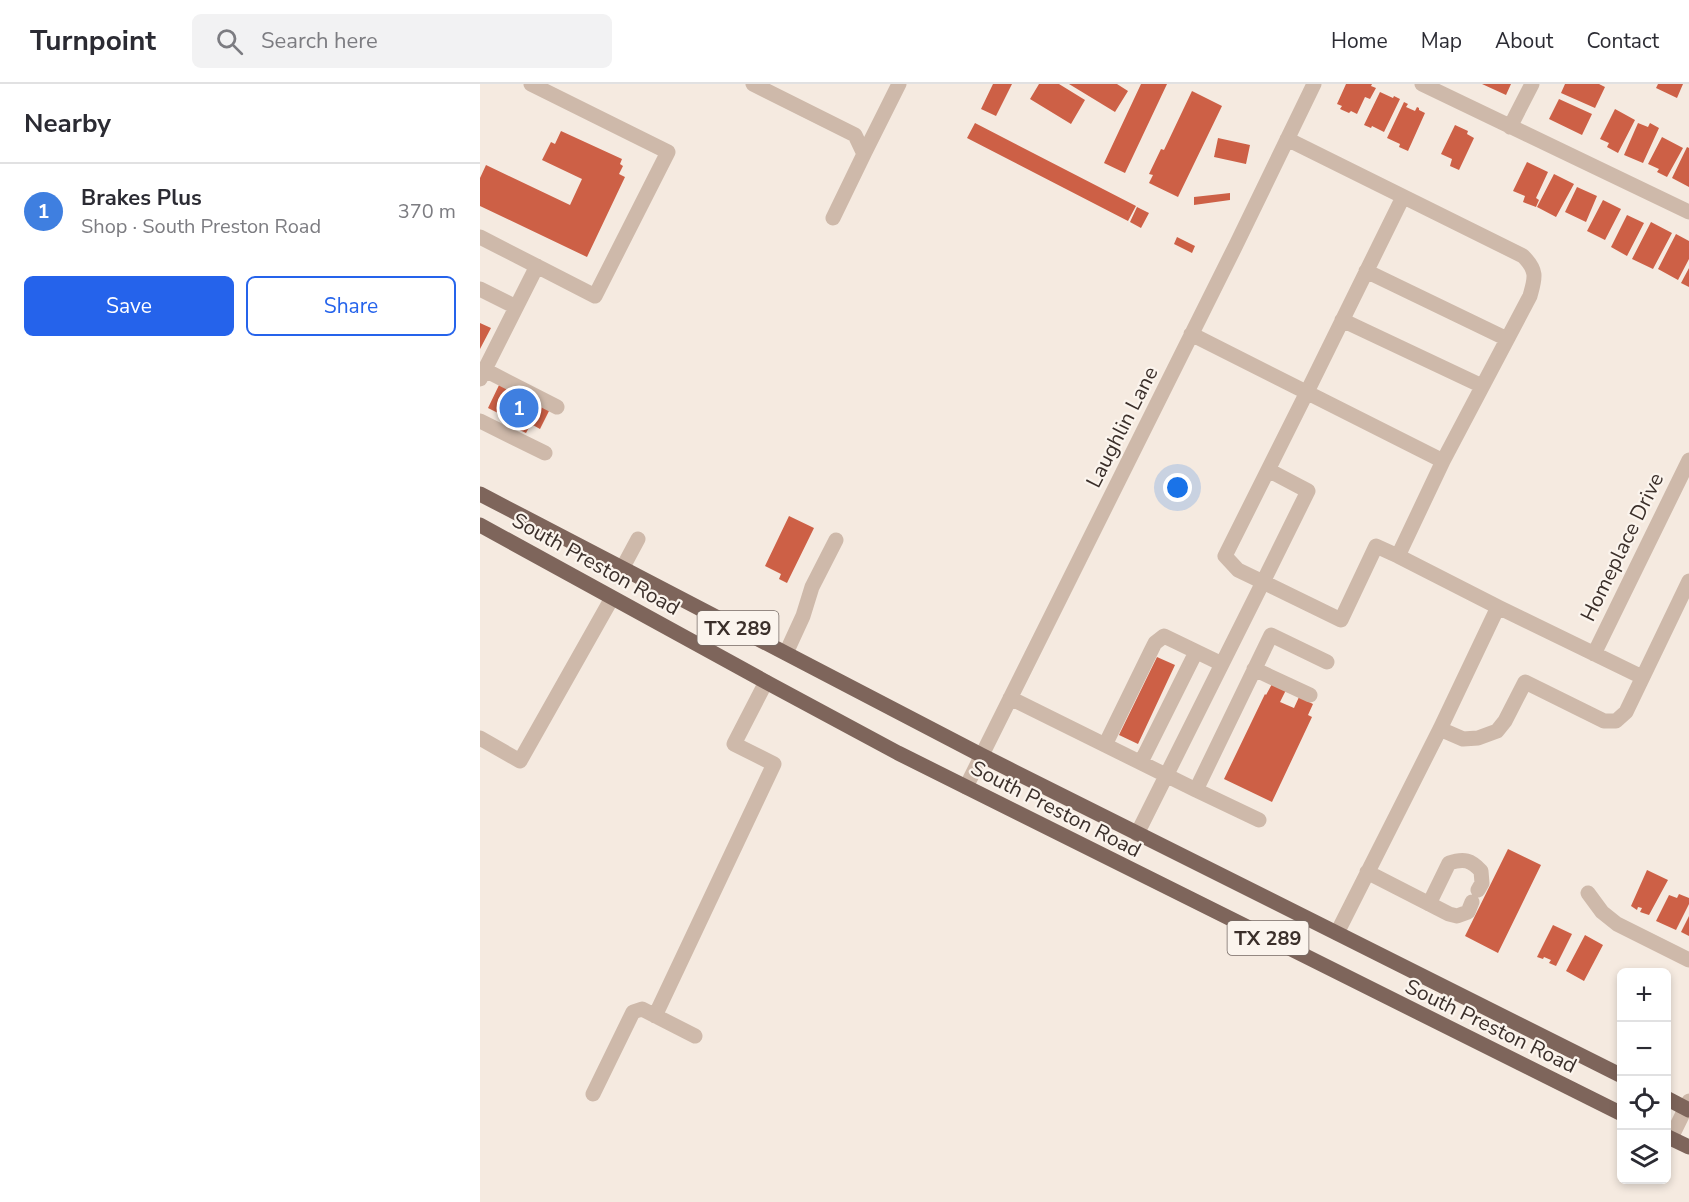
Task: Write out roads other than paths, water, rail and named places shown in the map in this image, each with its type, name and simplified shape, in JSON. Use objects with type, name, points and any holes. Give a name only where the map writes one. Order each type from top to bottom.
[{"type":"main road","name":"South Preston Road","points":[[480,494],[981,755],[1617,1073]]},
{"type":"main road","name":"South Preston Road","points":[[480,525],[866,736],[1617,1112]]},
{"type":"main road","points":[[1671,1100],[1688,1106]]},
{"type":"main road","points":[[1671,1138],[1689,1147]]},
{"type":"street","points":[[480,237],[595,296],[668,152],[531,84]]},
{"type":"street","points":[[753,84],[855,135],[864,154]]},
{"type":"street","points":[[833,218],[899,84]]},
{"type":"street","name":"Laughlin Lane","points":[[966,787],[1314,84]]},
{"type":"street","points":[[1422,84],[1689,212]]},
{"type":"street","points":[[1510,127],[1532,84]]},
{"type":"street","points":[[1287,139],[1523,256],[1532,264],[1535,279],[1530,296],[1443,461],[1398,556]]},
{"type":"street","points":[[1403,196],[1225,556],[1238,570],[1341,620],[1376,546],[1642,677]]},
{"type":"street","points":[[537,266],[482,375],[557,407]]},
{"type":"street","points":[[1366,271],[1507,339]]},
{"type":"street","points":[[480,289],[516,308]]},
{"type":"street","points":[[1342,320],[1482,387]]},
{"type":"street","points":[[1191,334],[1443,461]]},
{"type":"street","points":[[480,421],[545,453]]},
{"type":"street","name":"Homeplace Drive","points":[[1594,654],[1689,460]]},
{"type":"street","points":[[1137,834],[1308,491],[1268,470]]},
{"type":"street","points":[[623,567],[638,539]]},
{"type":"street","points":[[786,653],[803,616],[812,587],[836,540]]},
{"type":"street","points":[[1440,729],[1463,739],[1478,738],[1497,731],[1505,722],[1525,681],[1604,721],[1616,721],[1626,712],[1689,581]]},
{"type":"street","points":[[480,738],[520,761],[612,598]]},
{"type":"street","points":[[1337,933],[1440,729],[1498,607]]},
{"type":"street","points":[[1196,790],[1271,635],[1328,662]]},
{"type":"street","points":[[1106,745],[1155,643],[1164,636],[1222,664]]},
{"type":"street","points":[[1141,762],[1196,652]]},
{"type":"street","points":[[1254,669],[1310,695]]},
{"type":"street","points":[[655,1016],[774,764],[734,744],[766,682]]},
{"type":"street","points":[[1010,698],[1259,820]]},
{"type":"street","points":[[1367,872],[1429,904],[1457,916],[1468,912],[1482,883],[1481,871],[1473,863],[1460,860],[1449,864],[1429,904]]},
{"type":"street","points":[[1588,893],[1602,912],[1617,924],[1689,960]]},
{"type":"street","points":[[592,1094],[633,1012],[642,1010],[695,1036]]},
{"type":"street","points":[[1671,1134],[1688,1106]]},
{"type":"place","name":"Brakes Plus","points":[[519,408]]}]
